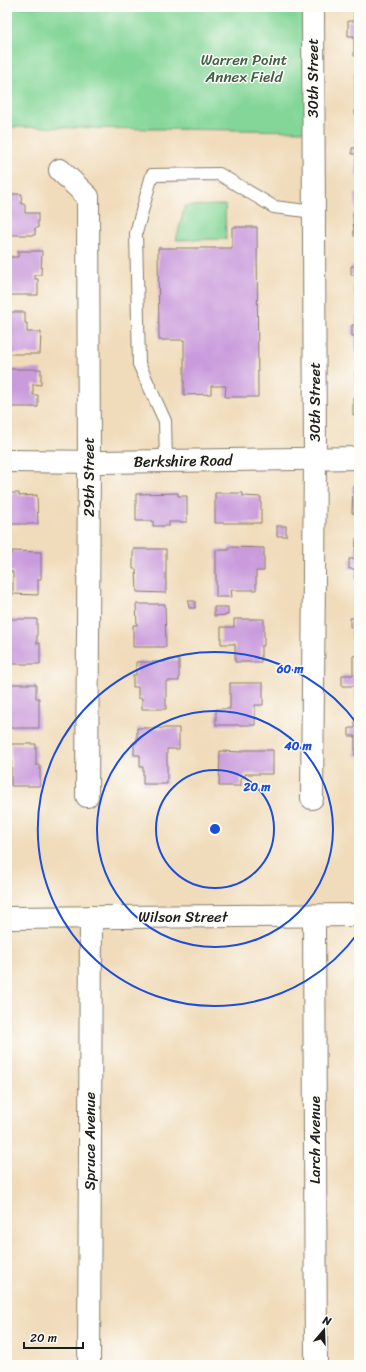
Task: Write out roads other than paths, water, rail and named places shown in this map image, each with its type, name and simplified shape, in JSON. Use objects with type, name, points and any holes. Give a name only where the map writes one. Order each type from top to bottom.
[{"type":"street","name":"30th Street","points":[[312,7],[315,459],[312,798]]},
{"type":"street","name":"29th Street","points":[[60,170],[88,197],[89,462],[87,796]]},
{"type":"street","name":"Berkshire Road","points":[[7,461],[89,462],[359,458]]},
{"type":"street","name":"Wilson Street","points":[[7,918],[359,915]]},
{"type":"street","name":"Larch Avenue","points":[[314,916],[316,1365]]},
{"type":"street","name":"Spruce Avenue","points":[[89,1365],[91,917]]},
{"type":"lane","points":[[166,461],[165,421],[139,364],[136,233],[152,175],[219,174],[274,207],[314,212]]},
{"type":"park label","name":"Warren Point Annex Field","points":[[244,68]]}]
